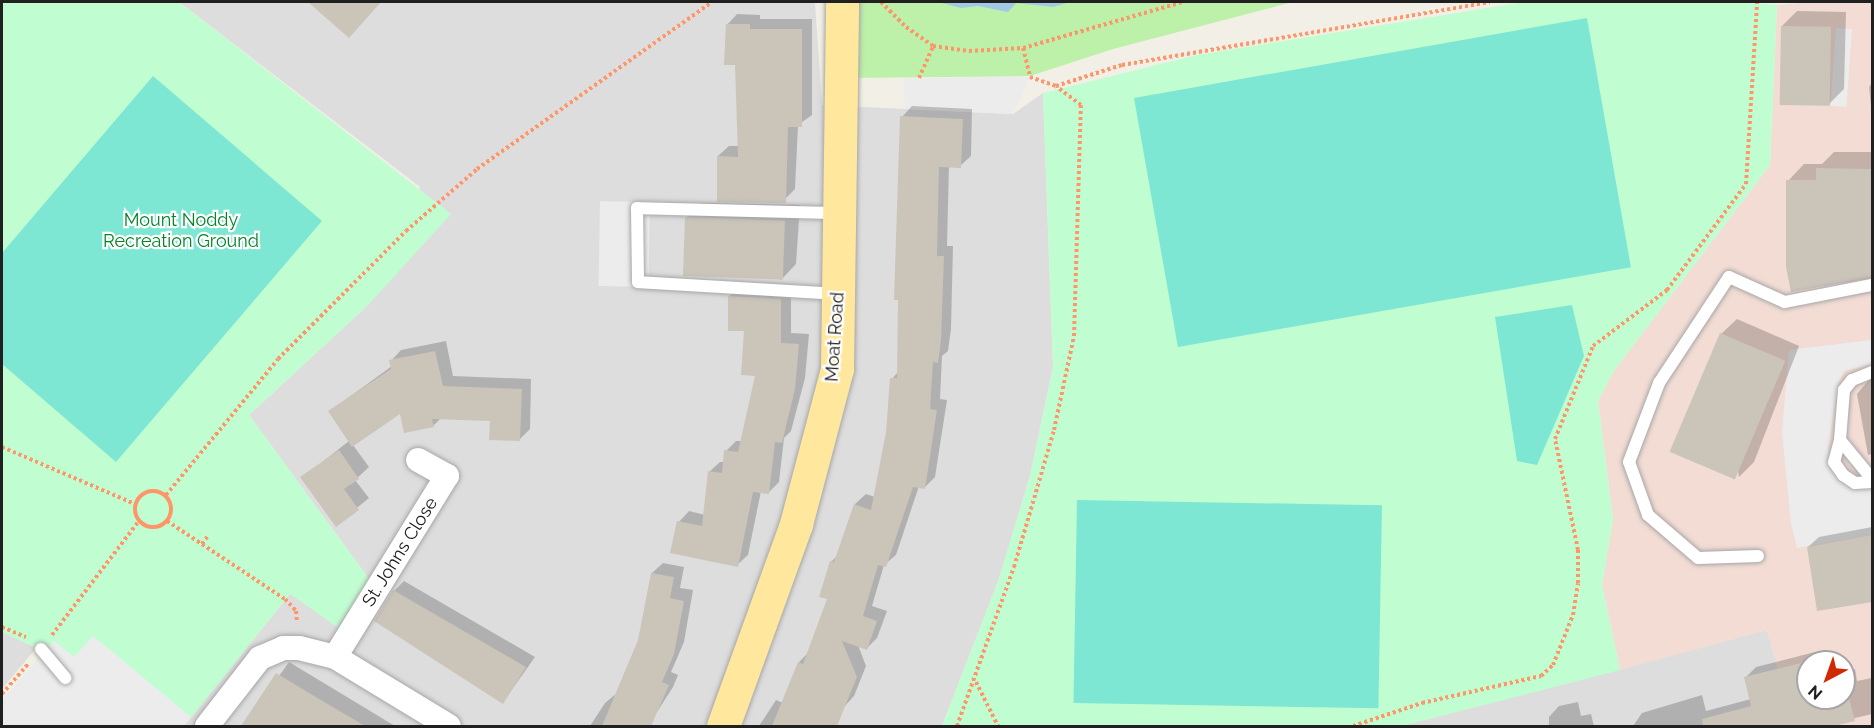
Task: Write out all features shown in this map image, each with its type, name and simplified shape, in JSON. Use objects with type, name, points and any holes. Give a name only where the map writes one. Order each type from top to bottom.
[{"type":"main road","name":"Moat Road","points":[[723,726],[796,524],[818,448],[837,369],[842,2]]},
{"type":"street","name":"St. Johns Close","points":[[335,657],[447,476],[418,460]]},
{"type":"street","points":[[207,726],[260,658],[283,648],[299,648],[335,657],[449,726]]},
{"type":"lane","points":[[839,294],[638,282],[637,208],[840,213]]},
{"type":"lane","points":[[1758,556],[1698,558],[1648,515],[1629,462],[1659,383],[1729,277],[1785,302],[1872,285]]},
{"type":"lane","points":[[1872,372],[1852,380],[1844,390],[1840,440],[1834,462],[1843,476],[1855,483],[1872,481]]},
{"type":"lane","points":[[1840,440],[1872,481]]},
{"type":"lane","points":[[41,649],[65,678]]},
{"type":"path","points":[[166,495],[278,359],[406,231],[477,169],[712,2]]},
{"type":"path","points":[[881,2],[933,46],[969,51],[1023,48],[1182,2]]},
{"type":"path","points":[[1056,86],[1122,65],[1490,2]]},
{"type":"path","points":[[1353,726],[1422,703],[1541,676],[1553,666],[1573,615],[1578,583],[1578,550],[1555,439],[1593,346],[1667,290],[1746,184],[1757,2]]},
{"type":"path","points":[[919,78],[933,46]]},
{"type":"path","points":[[957,726],[975,681],[1054,430],[1074,336],[1081,105],[1056,86],[1030,76],[1023,48]]},
{"type":"path","points":[[2,447],[135,504]]},
{"type":"path","points":[[135,504],[148,491],[166,495]]},
{"type":"path","points":[[139,521],[158,527],[167,521],[171,513],[166,495]]},
{"type":"path","points":[[135,504],[139,521]]},
{"type":"path","points":[[2,694],[41,649],[139,521]]},
{"type":"path","points":[[167,521],[296,611],[299,648]]},
{"type":"path","points":[[202,544],[207,537]]},
{"type":"path","points":[[975,681],[998,726]]},
{"type":"shaded area","points":[[179,2],[815,2],[822,105],[1013,114],[1043,93],[1053,367],[1030,476],[999,579],[942,726],[184,726],[290,594],[372,583],[249,415],[369,304],[420,187]]},
{"type":"shaded area","points":[[938,2],[1070,2],[1053,7],[1016,3],[1008,12],[978,6],[961,8]]},
{"type":"shaded area","points":[[1808,2],[1872,2],[1872,726],[1794,726],[1767,630],[1620,670],[1602,585],[1613,519],[1598,401],[1613,372],[1770,165],[1777,5]]},
{"type":"shaded area","points":[[1836,28],[1852,29],[1847,107],[1831,106]]},
{"type":"shaded area","points":[[1030,77],[1013,114],[905,109],[903,78]]},
{"type":"shaded area","points":[[600,201],[650,202],[649,287],[599,286]]},
{"type":"shaded area","points":[[1872,340],[1872,364],[1844,371],[1838,384],[1828,448],[1829,466],[1840,479],[1872,485],[1872,535],[1797,548],[1791,523],[1782,432],[1789,350]]},
{"type":"shaded area","points":[[1767,630],[1794,726],[1402,726],[1424,719]]},
{"type":"shaded area","points":[[2,632],[38,646],[2,689]]},
{"type":"shaded area","points":[[93,636],[191,717],[184,726],[2,726],[4,698],[54,641],[74,657]]},
{"type":"green space","name":"Mount Noddy Recreation Ground","points":[[2,2],[179,2],[451,214],[369,304],[249,415],[372,583],[337,627],[290,594],[184,726],[2,726],[2,701],[44,652],[2,632]]},
{"type":"green space","points":[[842,2],[1293,2],[1113,49],[1030,76],[846,78]]},
{"type":"green space","points":[[1524,2],[1732,2],[1777,5],[1770,165],[1613,372],[1598,401],[1613,519],[1602,585],[1620,670],[1402,726],[942,726],[999,579],[1030,476],[1053,367],[1043,93],[1197,55]]},
{"type":"green space","points":[[1587,18],[1631,267],[1178,347],[1134,98]]},
{"type":"green space","points":[[153,76],[322,221],[116,462],[2,364],[2,253]]},
{"type":"green space","points":[[1572,305],[1584,356],[1537,465],[1517,461],[1495,317]]},
{"type":"green space","points":[[1077,500],[1382,505],[1378,708],[1073,703]]},
{"type":"building","points":[[308,2],[381,2],[349,38]]},
{"type":"building","points":[[726,24],[750,24],[750,29],[802,29],[802,127],[788,127],[786,203],[717,202],[717,156],[738,157],[735,65],[724,65]]},
{"type":"building","points":[[1781,26],[1831,27],[1830,106],[1780,105]]},
{"type":"building","points":[[900,116],[963,119],[961,168],[939,167],[937,256],[944,256],[941,340],[938,363],[933,362],[930,409],[937,410],[925,489],[913,487],[886,567],[878,565],[863,616],[877,621],[867,650],[842,641],[857,677],[837,726],[772,726],[798,662],[803,664],[827,599],[819,597],[830,561],[834,562],[854,504],[871,510],[886,432],[890,378],[897,378],[898,300],[894,300]]},
{"type":"building","points":[[1816,168],[1872,169],[1872,277],[1791,292],[1786,267],[1786,180],[1816,180]]},
{"type":"building","points":[[685,217],[785,220],[783,279],[683,276]]},
{"type":"building","points":[[728,296],[781,299],[781,343],[799,344],[795,389],[782,443],[775,442],[769,494],[753,492],[738,567],[670,553],[677,521],[702,526],[708,471],[722,473],[724,450],[738,452],[755,376],[741,375],[744,331],[728,331]]},
{"type":"building","points":[[1720,333],[1785,361],[1735,479],[1670,452]]},
{"type":"building","points":[[435,351],[443,386],[522,389],[520,441],[489,440],[490,421],[432,419],[434,427],[404,433],[400,414],[352,447],[328,411],[391,369],[389,360]]},
{"type":"building","points":[[339,450],[359,479],[344,489],[359,510],[336,527],[300,477]]},
{"type":"building","points":[[1872,535],[1872,602],[1817,611],[1807,547]]},
{"type":"building","points":[[651,573],[674,577],[670,598],[684,601],[674,654],[662,682],[669,685],[651,726],[602,726],[638,640]]},
{"type":"building","points":[[393,590],[526,667],[503,704],[374,621]]},
{"type":"building","points":[[1796,664],[1796,710],[1852,710],[1855,721],[1834,726],[1703,726],[1702,719],[1751,706],[1744,677]]},
{"type":"building","points":[[276,673],[304,690],[365,726],[241,726]]}]
